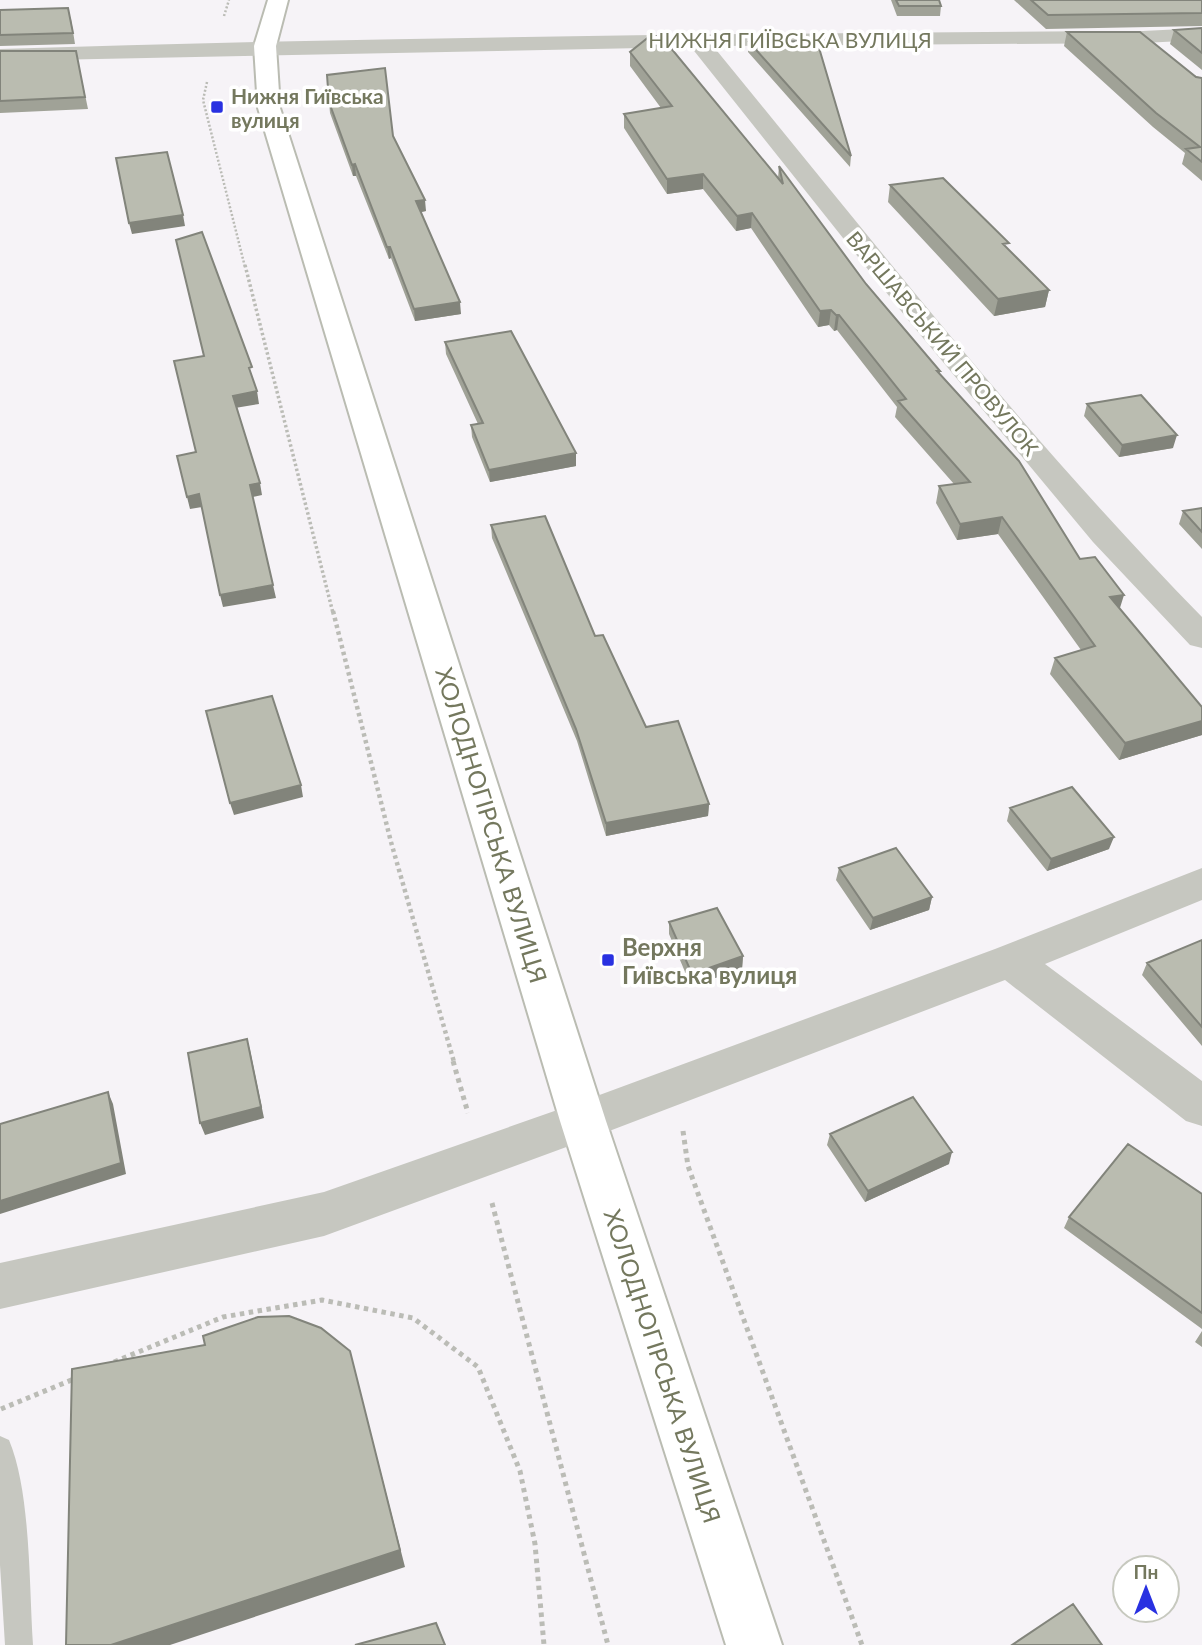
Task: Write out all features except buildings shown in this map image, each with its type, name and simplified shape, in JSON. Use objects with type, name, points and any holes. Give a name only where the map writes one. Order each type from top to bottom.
[{"type":"main road","name":"ХОЛОДНОГІРСЬКА ВУЛИЦЯ","points":[[278,0],[265,46],[269,108],[583,1121],[754,1645]]},
{"type":"street","name":"НИЖНЯ ГИЇВСЬКА ВУЛИЦЯ","points":[[0,55],[265,46],[696,39],[1143,37],[1202,34]]},
{"type":"street","points":[[1143,37],[1163,53]]},
{"type":"street","name":"ВАРШАВСЬКИЙ ПРОВУЛОК","points":[[696,39],[923,320],[1104,535],[1202,637]]},
{"type":"street","points":[[0,1286],[324,1214],[583,1121],[1010,961],[1202,883]]},
{"type":"street","points":[[1010,961],[1202,1107]]},
{"type":"lane","points":[[0,1449],[9,1492],[19,1645]]},
{"type":"path","points":[[229,0],[203,100],[391,842],[480,1157],[608,1645]]},
{"type":"path","points":[[677,1085],[688,1166],[862,1645]]},
{"type":"path","points":[[108,1365],[223,1317],[322,1300],[413,1318],[478,1367],[520,1471],[535,1545],[544,1645]]},
{"type":"path","points":[[0,1409],[83,1376]]},
{"type":"place","name":"Нижня Гиївська вулиця","points":[[217,107]]},
{"type":"place","name":"Верхня Гиївська вулиця","points":[[608,960]]}]
